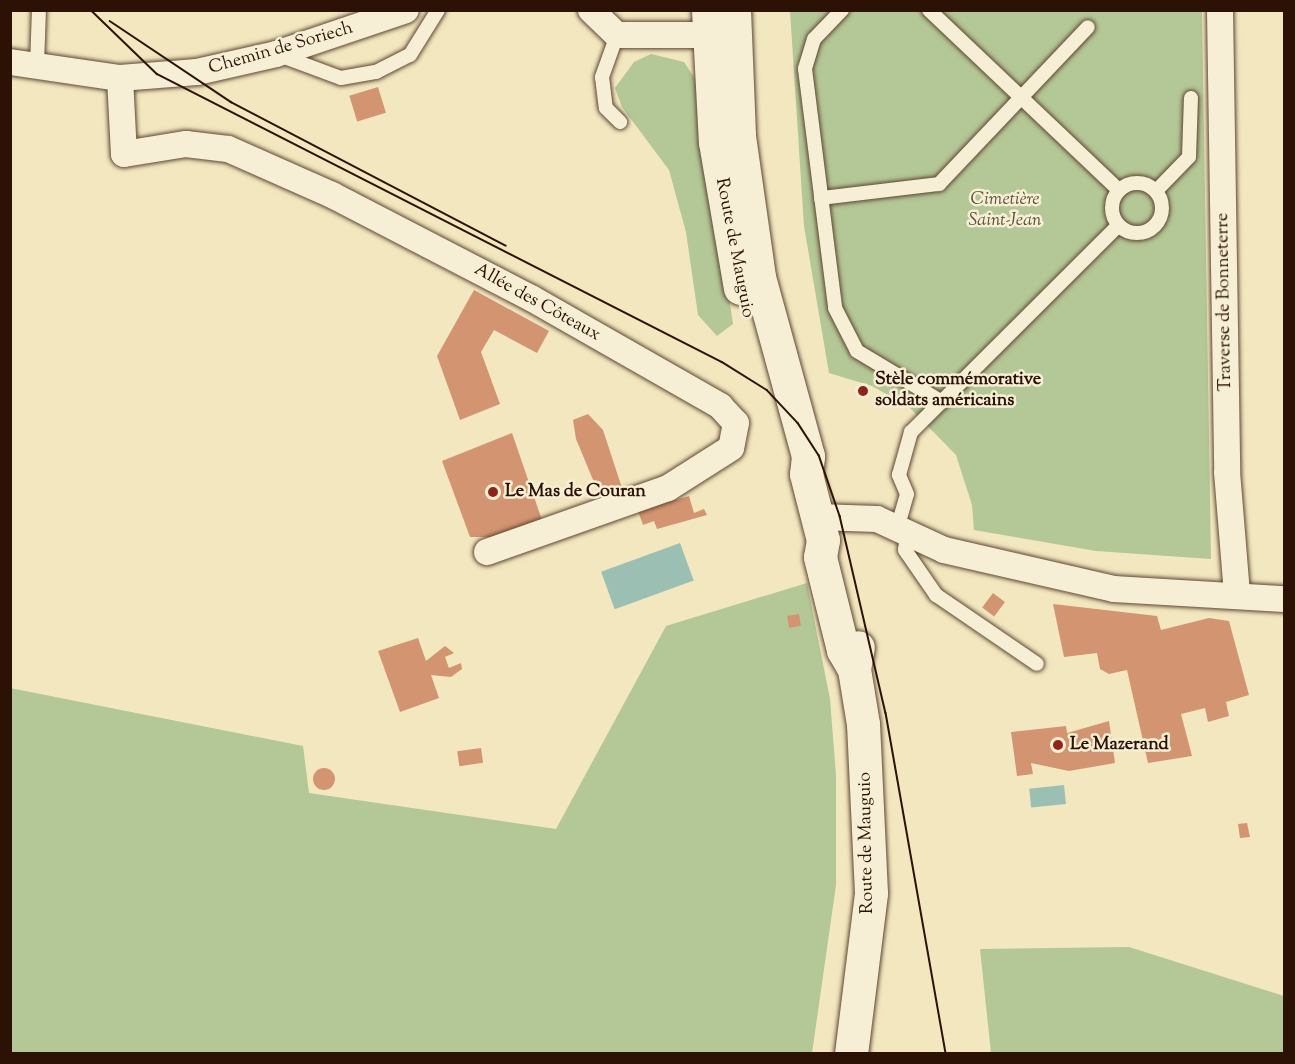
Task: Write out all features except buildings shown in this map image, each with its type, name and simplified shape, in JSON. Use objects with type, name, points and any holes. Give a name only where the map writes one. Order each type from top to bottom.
[{"type":"main road","name":"Route de Mauguio","points":[[721,21],[759,277],[808,456],[806,474],[836,553],[858,647],[854,669],[863,724],[870,893],[851,1053]]},
{"type":"street","name":"Chemin de Soriech","points":[[10,62],[120,78],[196,72],[276,54],[406,10]]},
{"type":"street","points":[[591,10],[617,35],[721,21]]},
{"type":"street","name":"Traverse de Bonneterre","points":[[1220,10],[1227,472],[1237,593]]},
{"type":"street","name":"Allée des Côteaux","points":[[120,78],[124,153],[186,144],[228,149],[531,298],[720,406],[736,423],[731,448],[668,488],[487,552]]},
{"type":"street","points":[[824,520],[877,519],[944,550],[1114,589],[1237,593],[1284,599]]},
{"type":"lane","points":[[37,66],[39,10]]},
{"type":"lane","points":[[276,54],[341,78],[376,72],[410,55],[438,10]]},
{"type":"lane","points":[[842,10],[814,39],[805,69],[835,308],[844,335],[857,351],[942,402]]},
{"type":"lane","points":[[930,10],[1119,190]]},
{"type":"lane","points":[[821,198],[939,184],[1088,27]]},
{"type":"lane","points":[[617,35],[602,77],[606,108],[620,122]]},
{"type":"lane","points":[[1156,191],[1189,157],[1191,98]]},
{"type":"lane","points":[[1192,118],[1222,114]]},
{"type":"lane","points":[[1133,183],[1156,191],[1163,207],[1157,224],[1143,234],[1118,226],[1112,204],[1119,190],[1133,183]]},
{"type":"lane","points":[[1036,664],[936,595],[905,550],[902,531],[907,494],[899,475],[911,432],[1118,226]]},
{"type":"green space","name":"Cimetière Saint-Jean","points":[[790,11],[1202,11],[1211,559],[1096,551],[974,530],[972,505],[956,455],[908,406],[872,386],[829,373],[804,226]]},
{"type":"green space","points":[[651,54],[684,62],[698,83],[733,324],[717,336],[698,315],[686,232],[669,170],[622,107],[615,88],[634,62]]},
{"type":"green space","points":[[807,583],[830,699],[836,775],[836,885],[812,1053],[11,1053],[10,688],[303,746],[309,793],[556,829],[666,626]]},
{"type":"green space","points":[[1129,947],[1284,996],[1284,1053],[991,1053],[980,949]]},
{"type":"water","points":[[680,543],[694,581],[615,609],[601,572]]},
{"type":"water","points":[[1064,785],[1066,804],[1031,808],[1029,789]]},
{"type":"tram line","points":[[91,10],[157,74],[722,362],[767,390],[798,423],[819,455],[840,516],[886,713],[946,1054]]},
{"type":"tram line","points":[[110,21],[231,102],[506,246]]},
{"type":"place","name":"Stèle commémorative soldats américains","points":[[863,391]]},
{"type":"place","name":"Le Mas de Couran","points":[[493,492]]},
{"type":"place","name":"Le Mazerand","points":[[1058,745]]}]
